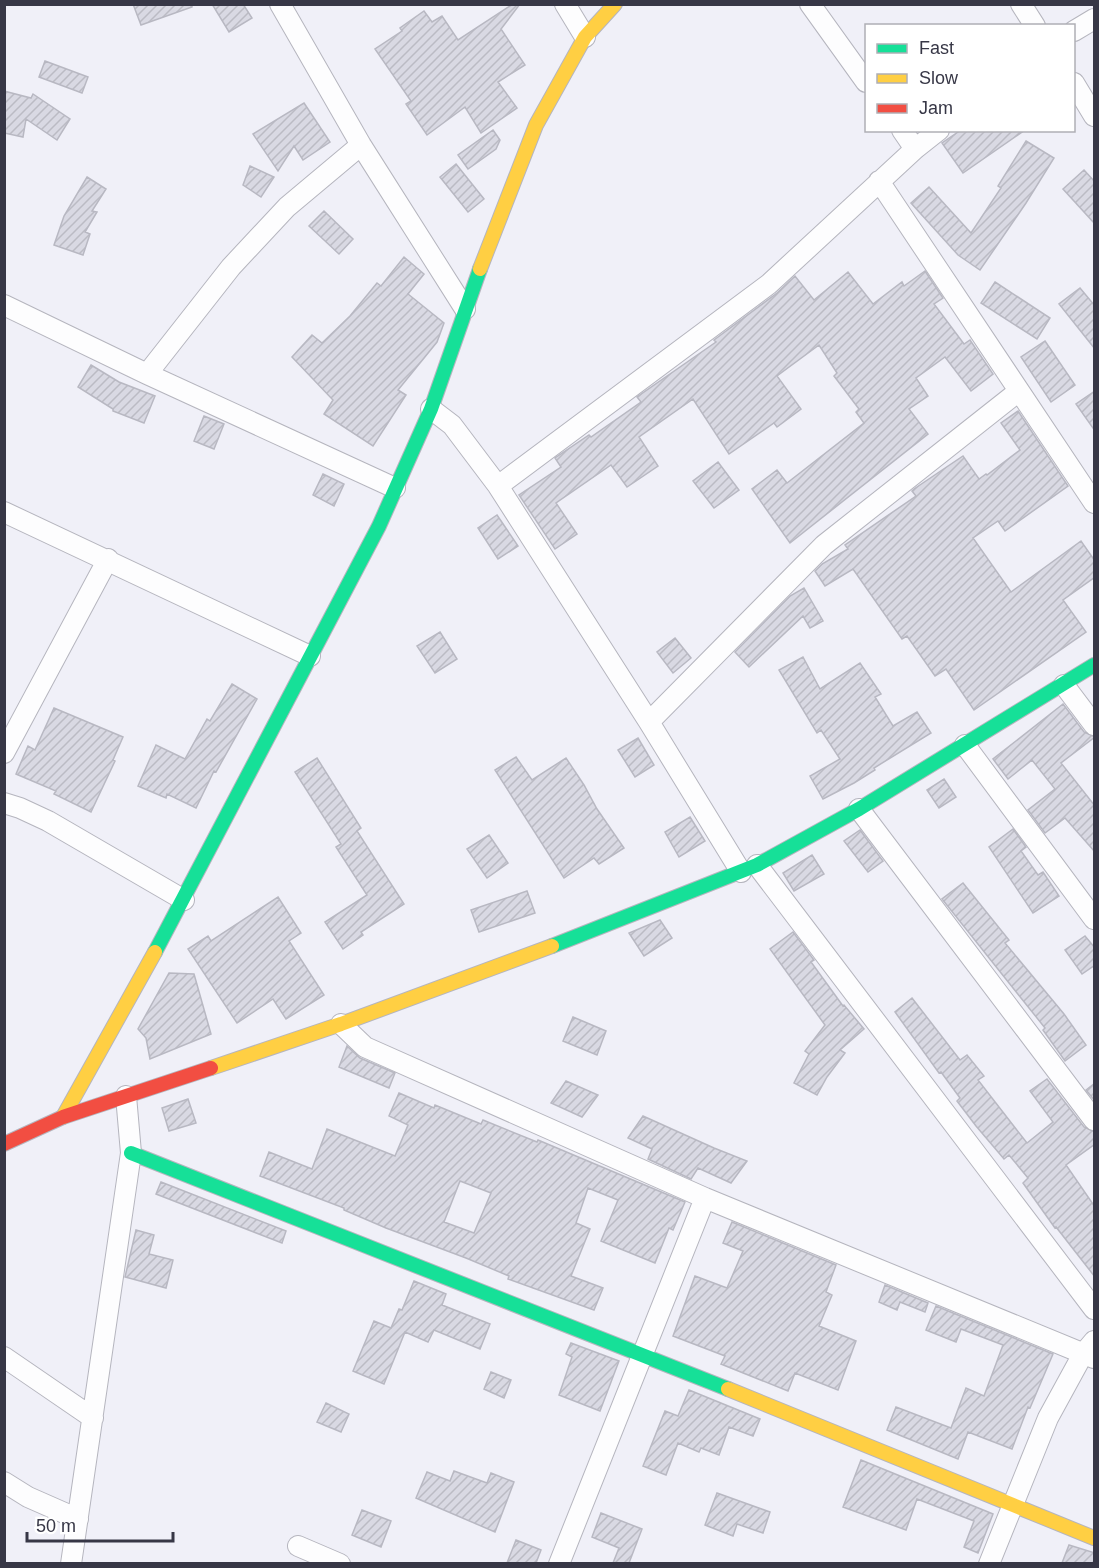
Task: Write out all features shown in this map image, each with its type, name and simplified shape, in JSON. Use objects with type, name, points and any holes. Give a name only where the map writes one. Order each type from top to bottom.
[{"type":"street","points":[[280,4],[361,145],[465,309]]},
{"type":"street","points":[[565,4],[585,37]]},
{"type":"street","points":[[63,1117],[184,900],[379,526],[431,409],[465,309],[536,125],[585,37],[615,4]]},
{"type":"street","points":[[810,4],[865,79]]},
{"type":"street","points":[[1021,4],[1034,24]]},
{"type":"street","points":[[1075,30],[1095,18]]},
{"type":"street","points":[[1075,85],[1095,116]]},
{"type":"street","points":[[903,132],[915,148]]},
{"type":"street","points":[[498,486],[769,284],[915,148],[936,132]]},
{"type":"street","points":[[147,374],[238,258],[287,207],[361,145]]},
{"type":"street","points":[[879,181],[1095,503]]},
{"type":"street","points":[[4,305],[147,374],[395,488]]},
{"type":"street","points":[[649,722],[824,545],[1019,391]]},
{"type":"street","points":[[431,409],[452,425],[498,486],[649,722],[749,868],[1095,1309]]},
{"type":"street","points":[[4,512],[310,656]]},
{"type":"street","points":[[4,753],[108,560]]},
{"type":"street","points":[[4,1144],[63,1117],[341,1024],[537,952],[749,868],[859,809],[1095,664]]},
{"type":"street","points":[[1064,685],[1095,725]]},
{"type":"street","points":[[965,745],[1095,919]]},
{"type":"street","points":[[4,803],[48,821],[184,900]]},
{"type":"street","points":[[859,809],[1095,1120]]},
{"type":"street","points":[[341,1024],[365,1047],[705,1198],[1091,1351],[1048,1418],[989,1563]]},
{"type":"street","points":[[71,1563],[131,1153],[126,1096]]},
{"type":"street","points":[[131,1153],[643,1354],[1095,1538]]},
{"type":"street","points":[[559,1563],[705,1198]]},
{"type":"street","points":[[4,1357],[93,1418]]},
{"type":"street","points":[[4,1482],[28,1497],[78,1519]]},
{"type":"street","points":[[298,1546],[340,1563]]},
{"type":"building","points":[[133,4],[192,4],[192,7],[141,25]]},
{"type":"building","points":[[212,4],[243,4],[252,18],[229,32]]},
{"type":"building","points":[[513,4],[520,4],[501,29],[525,65],[498,82],[517,108],[481,133],[465,107],[427,135],[406,104],[411,101],[375,49],[402,31],[400,28],[424,11],[432,22],[442,16],[458,40]]},
{"type":"building","points":[[45,61],[88,77],[82,93],[39,77]]},
{"type":"building","points":[[4,91],[31,98],[33,94],[70,119],[57,140],[26,119],[23,137],[4,133]]},
{"type":"building","points":[[304,103],[330,142],[303,160],[294,146],[278,171],[253,134]]},
{"type":"building","points":[[493,130],[500,140],[496,149],[468,169],[458,155]]},
{"type":"building","points":[[958,132],[1022,132],[963,173],[942,143]]},
{"type":"building","points":[[1026,141],[1054,158],[980,270],[958,255],[911,203],[929,187],[971,233],[1001,188],[998,186]]},
{"type":"building","points":[[456,164],[484,199],[468,212],[440,177]]},
{"type":"building","points":[[250,166],[274,177],[261,197],[243,185]]},
{"type":"building","points":[[1084,170],[1095,182],[1095,224],[1063,189]]},
{"type":"building","points":[[87,177],[106,189],[92,211],[97,212],[85,232],[90,234],[83,255],[54,245],[64,216]]},
{"type":"building","points":[[324,211],[353,239],[339,254],[309,226]]},
{"type":"building","points":[[404,257],[424,274],[408,294],[444,323],[437,342],[398,390],[406,395],[373,446],[324,414],[333,400],[292,357],[312,335],[322,343],[350,316],[377,283],[381,286]]},
{"type":"building","points":[[925,271],[943,298],[934,304],[964,344],[970,340],[993,374],[971,391],[945,357],[916,378],[928,396],[909,409],[928,434],[790,543],[752,489],[777,470],[787,483],[864,423],[856,412],[859,409],[834,376],[837,373],[819,345],[777,376],[801,409],[777,427],[774,423],[729,454],[693,399],[639,437],[658,466],[627,487],[611,465],[556,503],[577,534],[555,549],[519,495],[561,467],[555,458],[589,435],[591,437],[641,402],[637,397],[716,342],[714,340],[777,293],[795,276],[814,300],[848,272],[873,304],[902,282],[904,286]]},
{"type":"building","points":[[995,282],[1050,318],[1037,339],[981,303]]},
{"type":"building","points":[[1080,288],[1095,306],[1095,349],[1059,304]]},
{"type":"building","points":[[1045,341],[1075,385],[1051,402],[1021,357]]},
{"type":"building","points":[[91,365],[119,382],[155,396],[144,423],[113,411],[78,387]]},
{"type":"building","points":[[1095,391],[1095,431],[1076,404]]},
{"type":"building","points":[[1018,411],[1068,486],[1005,531],[998,521],[973,538],[1011,592],[1081,541],[1095,561],[1095,577],[1063,600],[1086,632],[974,710],[946,669],[935,676],[907,636],[902,639],[853,569],[825,586],[815,571],[822,564],[848,549],[845,545],[916,496],[912,491],[914,489],[963,456],[979,479],[1020,450],[1001,423]]},
{"type":"building","points":[[204,416],[224,424],[214,449],[194,441]]},
{"type":"building","points":[[718,462],[739,490],[714,508],[693,481]]},
{"type":"building","points":[[323,474],[344,484],[334,506],[313,495]]},
{"type":"building","points":[[497,515],[518,546],[498,559],[478,528]]},
{"type":"building","points":[[804,588],[823,621],[810,628],[803,616],[749,667],[735,652],[790,596]]},
{"type":"building","points":[[440,632],[457,659],[435,673],[417,646]]},
{"type":"building","points":[[675,638],[691,658],[673,673],[657,652]]},
{"type":"building","points":[[803,657],[820,689],[860,663],[881,694],[875,697],[893,726],[917,712],[931,733],[854,783],[823,799],[810,776],[840,759],[821,730],[817,733],[779,670]]},
{"type":"building","points":[[232,684],[257,699],[216,772],[214,771],[196,808],[167,794],[166,798],[138,786],[156,745],[185,759],[207,719],[210,721]]},
{"type":"building","points":[[1063,704],[1084,732],[1095,737],[1061,763],[1095,806],[1095,852],[1065,818],[1045,833],[1028,810],[1055,789],[1032,760],[1008,779],[993,759]]},
{"type":"building","points":[[54,708],[123,737],[113,760],[115,761],[91,812],[54,794],[56,791],[16,774],[28,746],[35,750]]},
{"type":"building","points":[[638,738],[654,765],[635,777],[618,750]]},
{"type":"building","points":[[516,757],[532,780],[566,758],[624,848],[599,864],[594,858],[564,878],[495,770]]},
{"type":"building","points":[[317,758],[361,828],[357,831],[404,904],[361,932],[363,935],[343,949],[325,922],[367,895],[336,847],[341,844],[295,772]]},
{"type":"building","points":[[944,779],[956,797],[939,808],[927,790]]},
{"type":"building","points":[[690,817],[705,841],[679,857],[665,832]]},
{"type":"building","points":[[1013,829],[1026,847],[1021,851],[1038,875],[1043,872],[1059,896],[1033,913],[989,847]]},
{"type":"building","points":[[860,830],[883,861],[868,872],[844,841]]},
{"type":"building","points":[[489,835],[508,863],[487,878],[467,849]]},
{"type":"building","points":[[812,855],[824,874],[794,891],[783,873]]},
{"type":"building","points":[[963,883],[1009,940],[1005,943],[1064,1014],[1086,1045],[1065,1061],[1043,1030],[1045,1028],[942,899]]},
{"type":"building","points":[[527,891],[535,913],[479,932],[471,910]]},
{"type":"building","points":[[278,897],[301,933],[289,941],[324,995],[286,1019],[273,999],[237,1023],[188,949],[208,936],[211,941]]},
{"type":"building","points":[[660,920],[672,938],[644,956],[629,933]]},
{"type":"building","points":[[793,932],[814,960],[811,962],[843,1006],[864,1029],[840,1050],[845,1053],[817,1095],[794,1083],[809,1054],[805,1051],[825,1025],[770,949]]},
{"type":"building","points":[[1085,936],[1095,948],[1095,965],[1082,974],[1065,950]]},
{"type":"building","points":[[169,973],[194,974],[211,1034],[150,1059],[146,1038],[138,1029]]},
{"type":"building","points":[[912,998],[960,1060],[967,1055],[984,1076],[978,1080],[1027,1143],[1053,1122],[1030,1091],[1047,1079],[1084,1127],[1095,1132],[1095,1144],[1066,1165],[1095,1207],[1095,1277],[1055,1228],[1023,1183],[1028,1178],[1009,1155],[1004,1159],[976,1126],[957,1101],[960,1098],[895,1012]]},
{"type":"building","points":[[573,1017],[606,1031],[597,1055],[563,1041]]},
{"type":"building","points":[[347,1046],[360,1058],[395,1073],[389,1088],[339,1067]]},
{"type":"building","points":[[566,1081],[598,1095],[582,1117],[551,1103]]},
{"type":"building","points":[[1095,1083],[1095,1101],[1086,1090]]},
{"type":"building","points":[[399,1093],[481,1124],[483,1120],[537,1142],[538,1140],[685,1202],[673,1230],[669,1228],[655,1263],[601,1241],[618,1200],[588,1188],[576,1223],[590,1229],[571,1276],[603,1288],[594,1310],[508,1279],[509,1276],[466,1258],[260,1176],[269,1152],[312,1169],[327,1129],[395,1156],[408,1125],[389,1116]],"holes":[[[460,1181],[491,1193],[474,1233],[444,1222]]]},
{"type":"building","points":[[188,1099],[196,1123],[169,1131],[162,1108]]},
{"type":"building","points":[[643,1116],[747,1161],[731,1183],[698,1168],[691,1179],[648,1159],[652,1149],[628,1138]]},
{"type":"building","points":[[161,1182],[286,1231],[282,1243],[156,1194]]},
{"type":"building","points":[[732,1222],[836,1265],[826,1292],[832,1295],[819,1326],[856,1341],[838,1390],[795,1373],[788,1391],[721,1364],[725,1356],[673,1336],[695,1276],[727,1288],[743,1251],[723,1243]]},
{"type":"building","points":[[136,1230],[154,1235],[149,1254],[173,1260],[166,1288],[125,1277]]},
{"type":"building","points":[[414,1281],[446,1294],[442,1305],[490,1324],[480,1349],[434,1330],[428,1342],[405,1332],[384,1384],[353,1371],[374,1321],[391,1328],[399,1309],[402,1310]]},
{"type":"building","points":[[885,1285],[928,1303],[925,1312],[900,1302],[897,1310],[879,1302]]},
{"type":"building","points":[[936,1306],[1053,1354],[1030,1408],[1028,1407],[1012,1449],[968,1432],[958,1459],[887,1430],[896,1407],[951,1428],[966,1388],[984,1396],[1003,1345],[961,1329],[956,1342],[926,1330]]},
{"type":"building","points":[[571,1343],[619,1361],[600,1411],[559,1395],[572,1357],[566,1354]]},
{"type":"building","points":[[491,1372],[511,1380],[504,1398],[484,1389]]},
{"type":"building","points":[[689,1390],[760,1419],[753,1436],[729,1427],[719,1455],[701,1448],[699,1452],[678,1443],[666,1475],[643,1466],[665,1411],[678,1416]]},
{"type":"building","points":[[326,1403],[349,1414],[341,1432],[317,1422]]},
{"type":"building","points":[[861,1460],[993,1514],[978,1553],[964,1547],[974,1521],[917,1499],[906,1530],[843,1507]]},
{"type":"building","points":[[454,1471],[487,1483],[491,1473],[514,1482],[495,1532],[416,1498],[427,1472],[450,1481]]},
{"type":"building","points":[[717,1493],[770,1512],[763,1533],[737,1524],[733,1536],[705,1525]]},
{"type":"building","points":[[362,1510],[391,1521],[381,1547],[352,1535]]},
{"type":"building","points":[[601,1513],[642,1529],[629,1563],[613,1563],[619,1548],[592,1537]]},
{"type":"building","points":[[516,1540],[541,1550],[536,1563],[507,1563]]},
{"type":"building","points":[[1069,1545],[1095,1553],[1095,1563],[1062,1563]]},
{"type":"traffic: fast","points":[[155,952],[379,526],[431,409],[480,269]]},
{"type":"traffic: fast","points":[[552,946],[757,865],[859,809],[1094,665]]},
{"type":"traffic: fast","points":[[131,1153],[728,1389]]},
{"type":"traffic: slow","points":[[480,269],[536,125],[585,37],[615,4]]},
{"type":"traffic: slow","points":[[211,1068],[341,1024],[552,946]]},
{"type":"traffic: slow","points":[[63,1117],[155,952]]},
{"type":"traffic: slow","points":[[728,1389],[1094,1538]]},
{"type":"traffic: jam","points":[[4,1144],[63,1117],[211,1068]]}]
